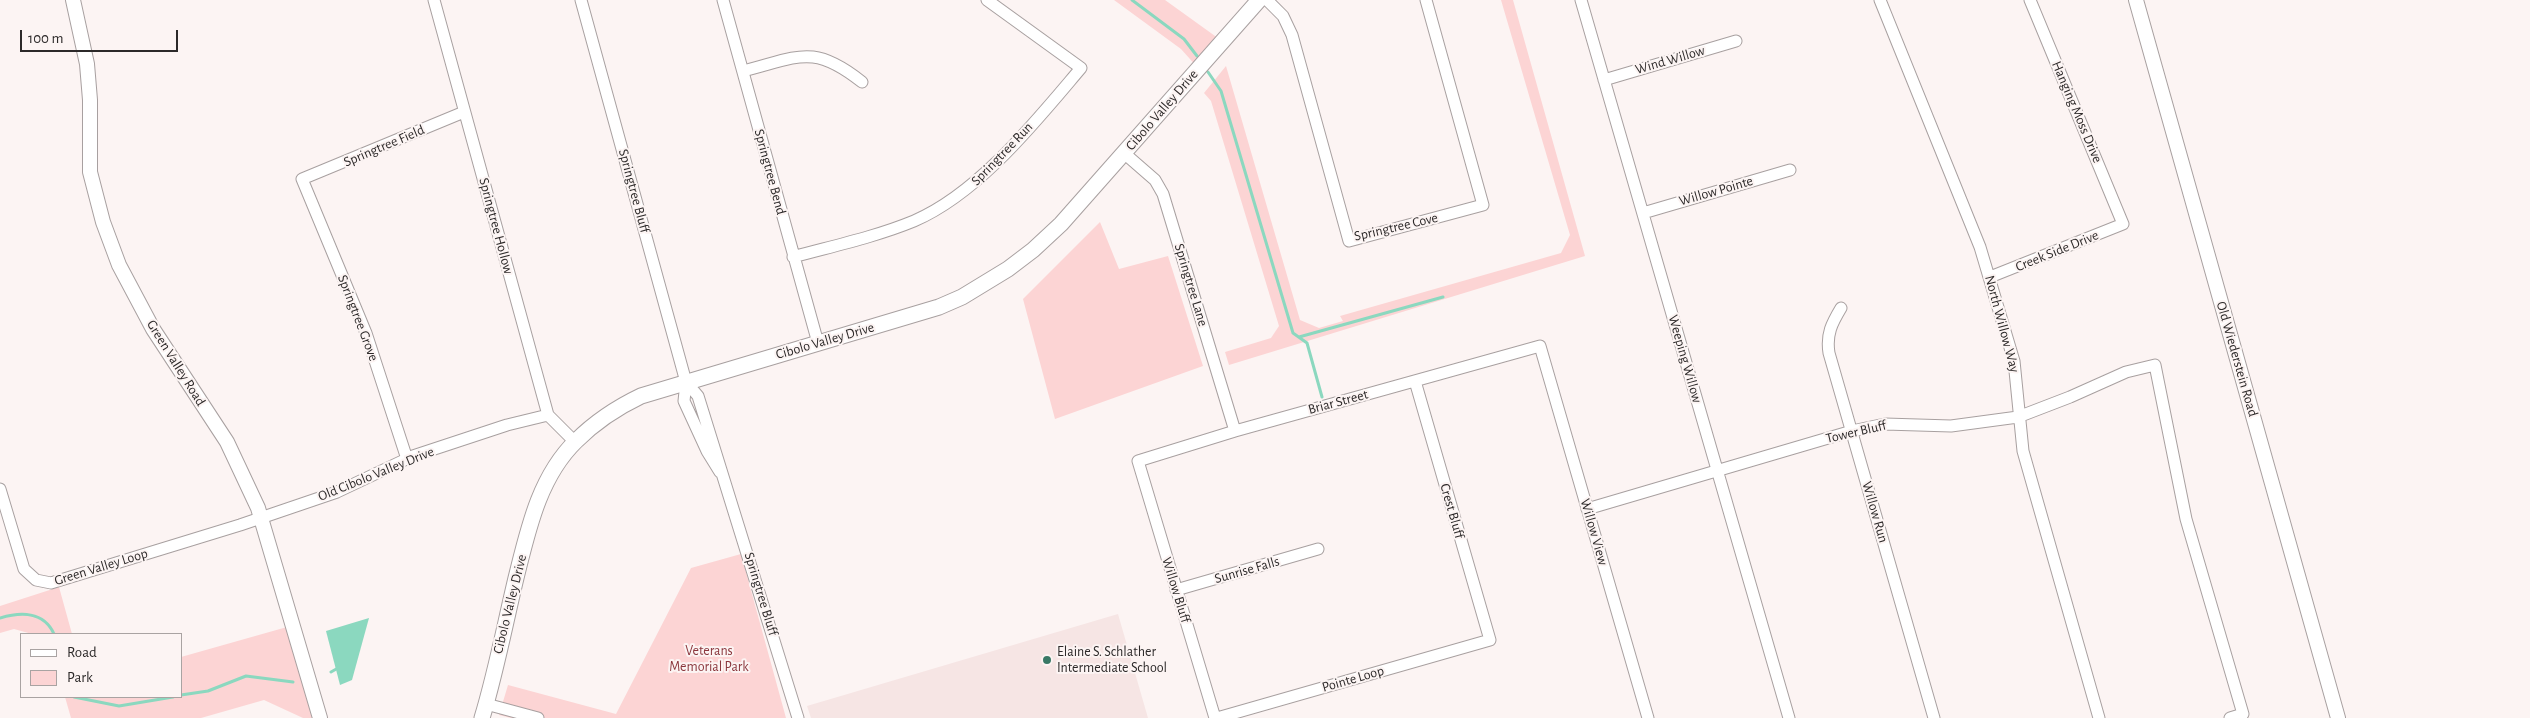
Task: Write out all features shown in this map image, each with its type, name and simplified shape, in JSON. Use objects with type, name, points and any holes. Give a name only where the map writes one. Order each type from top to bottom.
[{"type":"main road","name":"Cibolo Valley Drive","points":[[484,711],[528,530],[538,498],[552,472],[575,442],[621,406],[642,396],[916,315],[962,297],[985,284],[1033,250],[1047,237],[1259,0]]},
{"type":"street","name":"Green Valley Road","points":[[73,0],[87,64],[90,100],[90,172],[103,222],[119,265],[153,329],[227,442],[261,516],[320,718]]},
{"type":"street","name":"Springtree Hollow","points":[[434,0],[548,415],[575,442]]},
{"type":"street","name":"Springtree Bluff","points":[[581,0],[686,382],[684,401],[707,451],[720,472],[746,545],[798,718]]},
{"type":"street","name":"Springtree Bend","points":[[723,0],[818,343]]},
{"type":"street","name":"Springtree Run","points":[[793,257],[860,239],[913,221],[953,199],[992,167],[1081,68],[987,0]]},
{"type":"street","name":"Springtree Cove","points":[[1267,0],[1283,16],[1292,35],[1349,241],[1483,205],[1426,0]]},
{"type":"street","name":"Weeping Willow","points":[[1581,0],[1789,718]]},
{"type":"street","name":"North Willow Way","points":[[1880,0],[1980,247],[1990,277],[2014,361],[2018,417],[2023,451],[2099,718]]},
{"type":"street","name":"Hanging Moss Drive","points":[[2030,0],[2123,224]]},
{"type":"street","name":"Old Wiederstein Road","points":[[2136,0],[2338,718]]},
{"type":"street","name":"Wind Willow","points":[[1604,80],[1736,41]]},
{"type":"street","points":[[743,71],[796,58],[817,57],[839,65],[862,82]]},
{"type":"street","name":"Springtree Field","points":[[302,179],[464,112]]},
{"type":"street","name":"Springtree Lane","points":[[1124,153],[1156,180],[1163,194],[1235,431]]},
{"type":"street","name":"Willow Pointe","points":[[1642,213],[1790,170]]},
{"type":"street","name":"Springtree Grove","points":[[302,179],[366,333],[407,459]]},
{"type":"street","name":"Creek Side Drive","points":[[1990,277],[2123,224]]},
{"type":"street","name":"Willow Run","points":[[1841,308],[1830,327],[1827,342],[1934,718]]},
{"type":"street","name":"Briar Street","points":[[1138,461],[1235,431],[1540,346]]},
{"type":"street","name":"Willow View","points":[[1540,346],[1648,718]]},
{"type":"street","name":"Tower Bluff","points":[[1587,509],[1852,431],[1885,424],[1951,426],[2018,417],[2070,397],[2126,372],[2155,366],[2186,519],[2243,714],[2230,718]]},
{"type":"street","name":"Crest Bluff","points":[[1414,381],[1490,640]]},
{"type":"street","name":"Old Cibolo Valley Drive","points":[[261,516],[337,492],[407,459],[507,425],[548,415]]},
{"type":"street","name":"Willow Bluff","points":[[1138,461],[1216,718]]},
{"type":"street","name":"Green Valley Loop","points":[[0,488],[24,569],[29,575],[44,583],[51,583],[93,571],[261,516]]},
{"type":"street","name":"Sunrise Falls","points":[[1176,590],[1318,549]]},
{"type":"street","name":"Pointe Loop","points":[[1216,718],[1490,640]]},
{"type":"street","points":[[484,711],[538,718]]},
{"type":"shaded area","name":"Elaine S. Schlather Intermediate School","points":[[1118,614],[1148,718],[811,718],[807,706]]},
{"type":"shaded area","points":[[369,618],[352,680],[340,685],[326,631]]},
{"type":"green space","points":[[1114,0],[1165,0],[1222,41],[1198,68],[1181,49]]},
{"type":"green space","points":[[1501,0],[1513,0],[1585,256],[1229,365],[1225,352],[1271,338],[1279,326],[1211,101],[1204,93],[1226,66],[1300,320],[1319,328],[1343,321],[1340,316],[1561,253],[1570,235]]},
{"type":"green space","points":[[1100,222],[1119,269],[1168,256],[1203,366],[1055,419],[1023,299]]},
{"type":"green space","name":"Veterans Memorial Park","points":[[741,554],[786,718],[511,718],[499,715],[508,685],[616,714],[691,568]]},
{"type":"green space","points":[[59,587],[72,633],[28,633],[14,629],[0,633],[0,606]]},
{"type":"green space","points":[[287,627],[312,718],[303,718],[264,700],[201,718],[71,718],[65,698],[182,698],[182,657]]},
{"type":"waterway","points":[[1132,0],[1184,39],[1197,56]]},
{"type":"waterway","points":[[1208,72],[1221,91],[1293,333],[1307,343],[1322,397]]},
{"type":"waterway","points":[[1299,337],[1443,297]]},
{"type":"waterway","points":[[0,618],[23,614],[31,615],[44,621],[50,626],[54,633]]},
{"type":"waterway","points":[[331,672],[338,668]]},
{"type":"waterway","points":[[182,695],[208,691],[246,676],[293,682]]},
{"type":"waterway","points":[[79,698],[119,706],[167,698]]},
{"type":"place","name":"Elaine S. Schlather Intermediate School","points":[[1047,660]]}]
